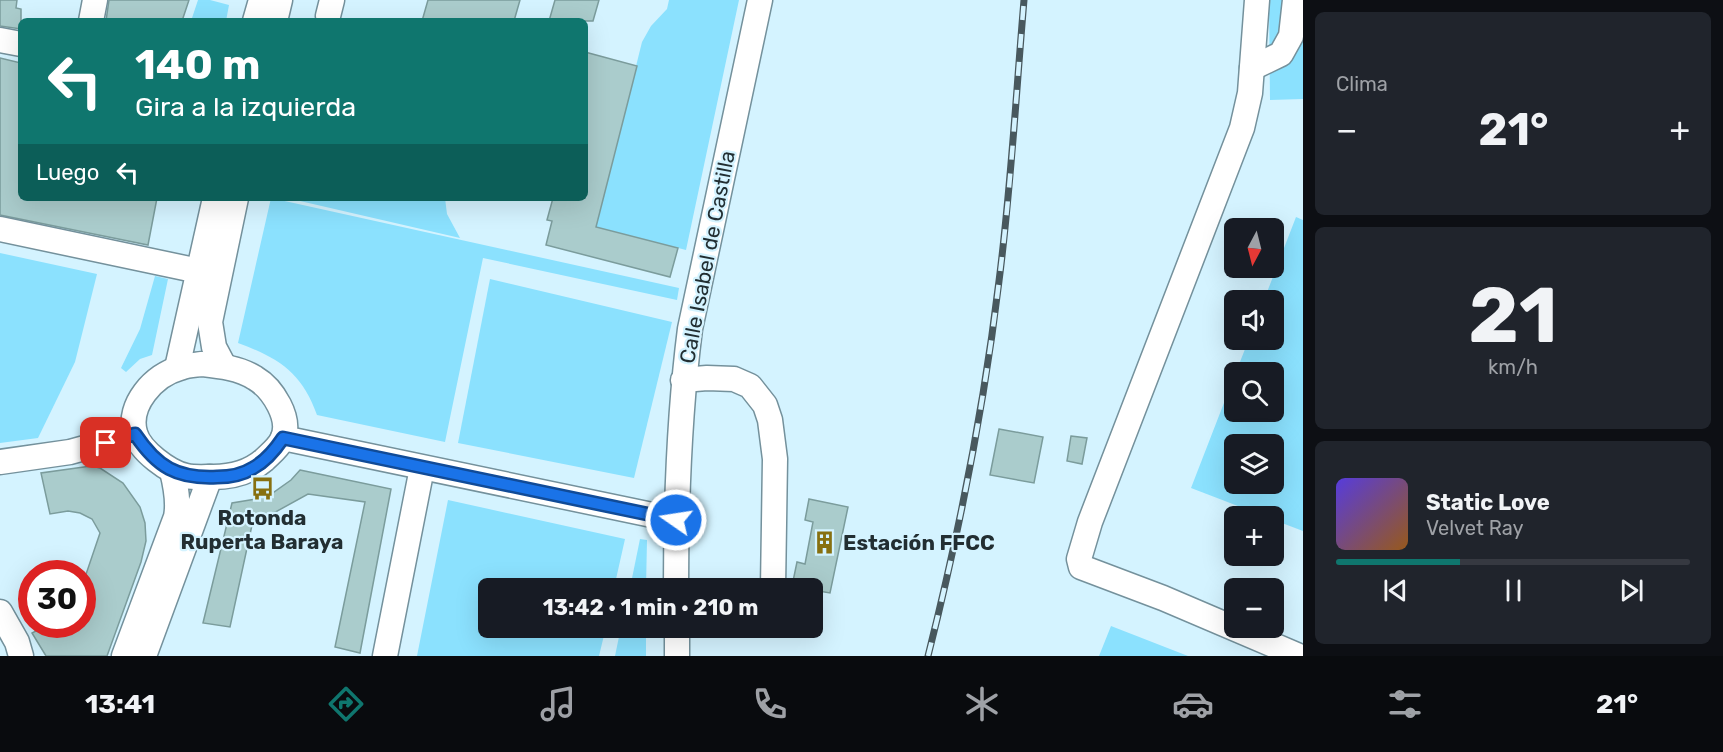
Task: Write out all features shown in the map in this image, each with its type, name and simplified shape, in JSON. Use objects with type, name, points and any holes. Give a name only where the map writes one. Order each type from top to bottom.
[{"type":"street","points":[[92,18],[95,0]]},
{"type":"street","points":[[256,18],[261,0]]},
{"type":"street","points":[[276,18],[280,0]]},
{"type":"street","name":"Calle Isabel de Castilla","points":[[676,578],[676,520],[683,380],[690,328],[760,0]]},
{"type":"street","points":[[1257,0],[1250,93],[1242,128],[1090,522],[1079,559],[1081,567],[1227,632],[1299,656]]},
{"type":"street","points":[[1252,68],[1281,54],[1291,36],[1295,0]]},
{"type":"street","points":[[0,40],[18,43]]},
{"type":"street","points":[[177,368],[214,201]]},
{"type":"street","points":[[224,366],[214,347],[210,322],[235,201]]},
{"type":"street","points":[[0,229],[199,271]]},
{"type":"street","points":[[202,364],[224,366],[255,378],[270,391],[280,408],[284,422],[283,438],[273,452],[253,468],[230,477],[187,476],[172,471],[146,451],[135,434],[134,416],[138,403],[158,380],[177,368],[202,364]]},
{"type":"street","points":[[683,380],[734,379],[750,387],[765,405],[770,420],[775,459],[773,578]]},
{"type":"street","points":[[0,462],[70,452],[135,434]]},
{"type":"street","points":[[283,438],[676,520]]},
{"type":"street","points":[[385,656],[422,468]]},
{"type":"street","points":[[124,656],[176,517],[178,508],[172,471]]},
{"type":"street","points":[[144,656],[210,477]]},
{"type":"street","points":[[0,612],[17,642],[21,656]]},
{"type":"street","points":[[677,638],[677,656]]},
{"type":"shaded area","points":[[198,0],[210,0],[229,5],[227,18],[192,18]]},
{"type":"shaded area","points":[[669,0],[739,0],[686,250],[596,227],[642,42],[651,26],[667,9]]},
{"type":"shaded area","points":[[1269,0],[1303,0],[1303,99],[1270,100]]},
{"type":"shaded area","points":[[270,201],[285,201],[679,288],[677,300],[483,258],[445,442],[317,415],[304,388],[287,369],[266,355],[238,343]]},
{"type":"shaded area","points":[[300,201],[445,201],[447,214],[460,238]]},
{"type":"shaded area","points":[[1296,217],[1303,220],[1303,531],[1284,524],[1284,506],[1238,506],[1191,488],[1224,403],[1224,422],[1284,422],[1284,362],[1240,362],[1245,350],[1284,350],[1284,290],[1268,290],[1272,278],[1284,278],[1284,248]]},
{"type":"shaded area","points":[[0,253],[97,274],[75,362],[38,438],[0,443]]},
{"type":"shaded area","points":[[155,276],[168,279],[152,355],[140,359],[126,372],[121,368],[140,329]]},
{"type":"shaded area","points":[[490,279],[672,322],[634,478],[458,443]]},
{"type":"shaded area","points":[[448,500],[625,539],[616,578],[478,578],[478,638],[603,638],[599,656],[417,656]]},
{"type":"shaded area","points":[[640,539],[647,540],[646,578],[632,578]]},
{"type":"shaded area","points":[[1111,626],[1188,656],[1099,656]]},
{"type":"shaded area","points":[[619,638],[646,638],[646,656],[615,656]]},
{"type":"building","points":[[0,0],[17,0],[16,8],[21,9],[18,29],[0,26]]},
{"type":"building","points":[[109,0],[189,0],[183,18],[106,18]]},
{"type":"building","points":[[428,0],[520,0],[515,18],[423,18]]},
{"type":"building","points":[[555,0],[599,0],[593,21],[588,21],[588,18],[550,18]]},
{"type":"building","points":[[588,53],[637,66],[596,227],[678,248],[670,277],[546,245],[552,221],[547,220],[552,201],[588,201]]},
{"type":"building","points":[[0,58],[18,62],[18,201],[156,201],[148,245],[0,215]]},
{"type":"building","points":[[999,429],[1043,437],[1034,483],[990,475]]},
{"type":"building","points":[[1071,436],[1087,438],[1082,464],[1067,461]]},
{"type":"building","points":[[91,466],[100,468],[123,483],[140,507],[145,523],[146,541],[141,562],[107,656],[46,656],[35,638],[96,638],[96,560],[91,560],[100,533],[92,519],[80,513],[68,511],[50,514],[41,473]]},
{"type":"building","points":[[300,470],[391,489],[360,653],[335,647],[365,502],[308,494],[252,525],[230,627],[203,623],[232,503],[256,499],[274,492],[291,480]]},
{"type":"building","name":"Estación FFCC","points":[[809,499],[848,507],[830,593],[823,592],[823,578],[794,578],[797,562],[805,564],[813,522],[805,520]]},
{"type":"railway","points":[[928,656],[969,470],[993,328],[1007,211],[1024,0]]},
{"type":"place","name":"Rotonda Ruperta Baraya","points":[[262,489]]},
{"type":"place","name":"Estación FFCC","points":[[825,542]]},
{"type":"route","points":[[106,443],[135,434],[146,451],[172,471],[187,476],[230,477],[245,472],[262,462],[283,438],[676,520]]}]
